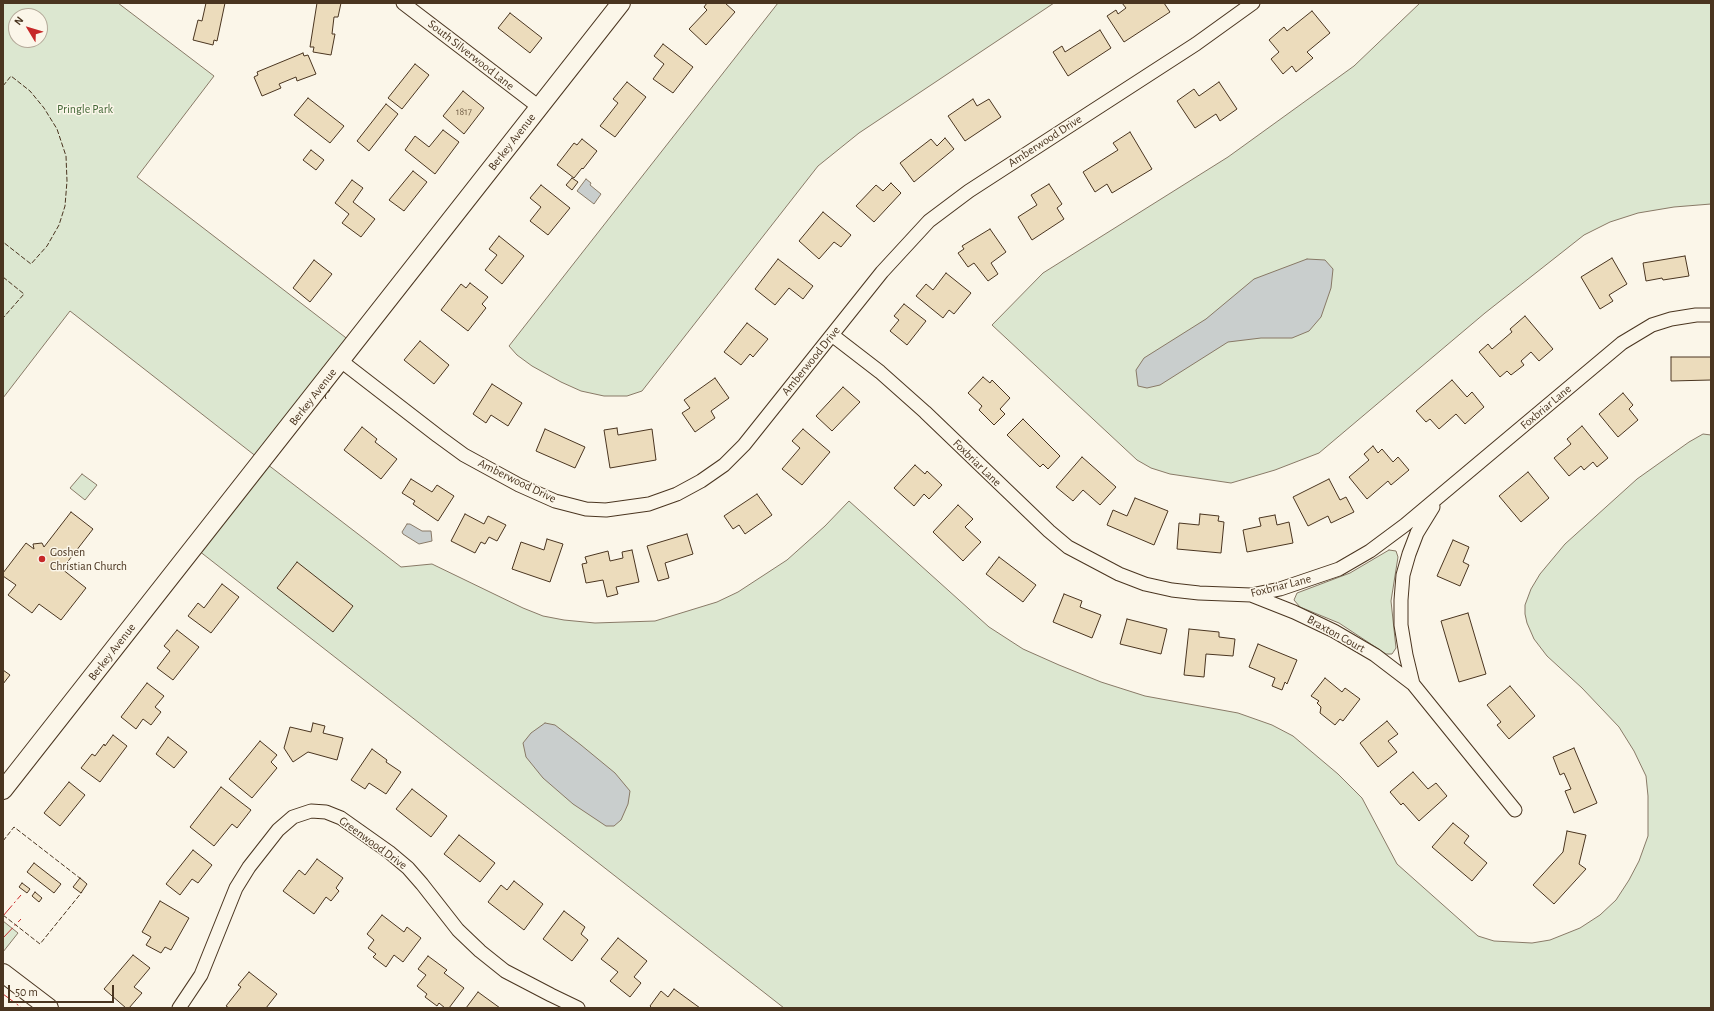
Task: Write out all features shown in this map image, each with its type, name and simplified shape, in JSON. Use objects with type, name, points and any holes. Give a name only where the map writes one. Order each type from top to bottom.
[{"type":"street","name":"South Silverwood Lane","points":[[403,3],[539,107]]},
{"type":"street","name":"Berkey Avenue","points":[[3,790],[621,3]]},
{"type":"street","name":"Amberwood Drive","points":[[341,361],[438,436],[481,465],[524,488],[555,501],[586,509],[606,510],[649,504],[677,494],[701,481],[724,465],[744,445],[903,248],[924,226],[948,205],[1008,164],[1196,44],[1253,3]]},
{"type":"street","name":"Foxbriar Lane","points":[[832,335],[880,372],[926,412],[1049,532],[1068,547],[1119,574],[1145,584],[1172,590],[1199,593],[1252,595],[1280,589],[1339,569],[1370,551],[1406,525],[1622,343],[1652,325],[1671,319],[1711,314]]},
{"type":"street","name":"Braxton Court","points":[[1413,684],[1401,625],[1401,600],[1404,575],[1408,554],[1417,533],[1440,496]]},
{"type":"street","name":"Braxton Court","points":[[1252,595],[1294,612],[1334,631],[1375,655],[1413,684],[1515,810]]},
{"type":"street","name":"Greenwood Drive","points":[[180,1008],[201,975],[236,888],[249,867],[278,830],[293,817],[311,811],[326,812],[341,818],[390,852],[408,868],[458,930],[480,951],[505,971],[550,996],[578,1008]]},
{"type":"street","points":[[3,973],[49,1008]]},
{"type":"green space","name":"Pringle Park","points":[[3,3],[118,3],[214,76],[137,177],[354,344],[263,461],[401,567],[432,564],[523,608],[543,616],[595,623],[655,621],[717,602],[738,592],[787,560],[825,526],[849,501],[989,627],[1023,649],[1101,682],[1145,696],[1238,713],[1272,725],[1293,736],[1338,774],[1362,798],[1397,864],[1478,936],[1494,941],[1532,943],[1550,940],[1580,928],[1600,915],[1616,900],[1629,880],[1639,861],[1648,836],[1648,796],[1646,776],[1634,751],[1619,727],[1582,688],[1547,656],[1534,639],[1525,614],[1525,605],[1531,589],[1540,574],[1565,544],[1637,479],[1689,442],[1703,434],[1711,435],[1711,1008],[784,1008],[194,547],[262,461],[70,311],[3,398]]},
{"type":"green space","points":[[778,3],[1054,3],[859,133],[818,166],[642,391],[627,396],[604,396],[581,391],[532,366],[517,355],[509,346]]},
{"type":"green space","points":[[1420,3],[1711,3],[1711,204],[1674,207],[1638,213],[1610,222],[1584,235],[1485,313],[1319,453],[1275,470],[1231,483],[1170,474],[1151,468],[1137,460],[992,325],[1043,273],[1228,157],[1354,66]]},
{"type":"green space","points":[[82,474],[97,485],[85,500],[70,488]]},
{"type":"green space","points":[[1389,550],[1396,551],[1398,557],[1391,601],[1396,648],[1392,654],[1386,654],[1339,623],[1300,607],[1294,600],[1297,593],[1350,573]]},
{"type":"green space","points":[[3,921],[18,933],[3,952]]},
{"type":"shaded area","points":[[586,179],[591,183],[590,185],[601,194],[594,204],[577,191]]},
{"type":"shaded area","points":[[1307,259],[1325,260],[1333,269],[1331,288],[1321,317],[1309,331],[1292,338],[1261,338],[1228,342],[1160,385],[1147,388],[1138,386],[1136,370],[1144,358],[1206,319],[1254,279]]},
{"type":"shaded area","points":[[407,524],[410,524],[422,531],[431,531],[432,541],[419,544],[403,534],[402,532]]},
{"type":"shaded area","points":[[545,723],[555,725],[581,745],[615,773],[630,791],[628,804],[621,820],[614,826],[606,826],[573,804],[543,778],[526,757],[523,743],[531,733]]},
{"type":"building","points":[[206,3],[225,3],[217,41],[214,40],[213,45],[193,40],[198,20],[202,21]]},
{"type":"building","points":[[317,3],[341,3],[338,17],[334,17],[332,34],[335,34],[331,55],[313,52],[314,47],[310,47]]},
{"type":"building","points":[[707,3],[725,3],[735,12],[706,45],[689,29],[707,10],[704,7]]},
{"type":"building","points":[[1122,3],[1164,3],[1170,12],[1124,42],[1107,16],[1116,10],[1118,14],[1126,8]]},
{"type":"building","points":[[1312,11],[1330,33],[1307,52],[1313,58],[1296,72],[1292,66],[1283,74],[1271,59],[1279,52],[1269,40],[1284,27],[1287,31]]},
{"type":"building","points":[[510,13],[542,38],[530,53],[498,28]]},
{"type":"building","points":[[1100,30],[1111,48],[1068,76],[1053,52],[1062,46],[1065,52]]},
{"type":"building","points":[[663,44],[693,67],[673,93],[653,79],[664,64],[654,56]]},
{"type":"building","points":[[303,53],[304,56],[308,55],[316,74],[297,81],[296,77],[279,84],[281,88],[262,96],[254,77],[258,75],[257,72]]},
{"type":"building","points":[[415,64],[429,75],[402,109],[388,98]]},
{"type":"building","points":[[627,82],[646,97],[615,137],[600,126],[618,103],[613,99]]},
{"type":"building","points":[[1219,82],[1237,109],[1220,121],[1216,114],[1195,128],[1177,101],[1194,89],[1199,96]]},
{"type":"building","points":[[463,91],[484,108],[464,134],[443,116]]},
{"type":"building","points":[[308,98],[344,126],[330,143],[294,115]]},
{"type":"building","points":[[973,99],[977,106],[989,99],[1001,117],[965,141],[948,116]]},
{"type":"building","points":[[386,104],[398,114],[369,151],[357,141]]},
{"type":"building","points":[[443,130],[459,142],[435,174],[405,150],[415,136],[429,147]]},
{"type":"building","points":[[1130,132],[1152,169],[1112,193],[1107,184],[1095,192],[1083,172],[1118,150],[1113,143]]},
{"type":"building","points":[[945,138],[954,149],[914,182],[900,163],[931,139],[937,146]]},
{"type":"building","points":[[582,139],[597,151],[574,178],[557,165],[574,143],[577,145]]},
{"type":"building","points":[[311,150],[324,160],[316,170],[303,160]]},
{"type":"building","points":[[413,171],[427,182],[404,211],[389,200]]},
{"type":"building","points":[[572,178],[578,182],[572,190],[566,185]]},
{"type":"building","points":[[352,180],[363,188],[353,202],[375,219],[361,237],[342,223],[349,214],[335,203]]},
{"type":"building","points":[[891,183],[901,193],[874,222],[856,206],[876,185],[883,191]]},
{"type":"building","points":[[1049,184],[1062,204],[1057,208],[1064,219],[1032,240],[1018,217],[1037,205],[1031,195]]},
{"type":"building","points":[[541,185],[570,208],[548,235],[530,221],[541,207],[530,198]]},
{"type":"building","points":[[823,212],[851,235],[841,247],[834,242],[819,259],[799,241]]},
{"type":"building","points":[[990,229],[1006,252],[991,263],[998,274],[988,281],[974,263],[968,267],[958,253],[964,249],[962,246]]},
{"type":"building","points":[[499,236],[524,256],[502,284],[485,270],[497,255],[489,249]]},
{"type":"building","points":[[1685,256],[1689,276],[1646,281],[1643,263]]},
{"type":"building","points":[[1612,258],[1627,284],[1609,295],[1613,301],[1600,309],[1581,277]]},
{"type":"building","points":[[778,259],[813,286],[803,299],[789,288],[775,305],[755,289]]},
{"type":"building","points":[[314,260],[332,274],[310,302],[293,288]]},
{"type":"building","points":[[946,273],[971,293],[954,314],[949,310],[943,318],[916,296],[926,284],[933,290]]},
{"type":"building","points":[[470,283],[488,297],[482,304],[486,308],[468,331],[441,310],[461,284],[466,288]]},
{"type":"building","points":[[904,304],[926,321],[907,345],[890,331],[899,320],[894,316]]},
{"type":"building","points":[[1525,316],[1553,349],[1539,361],[1531,352],[1521,361],[1524,365],[1511,375],[1507,371],[1500,377],[1479,352],[1488,344],[1492,349],[1512,332],[1510,329]]},
{"type":"building","points":[[747,323],[768,339],[753,357],[750,354],[741,365],[724,352]]},
{"type":"building","points":[[420,341],[449,365],[434,384],[404,360]]},
{"type":"building","points":[[1671,357],[1711,357],[1711,380],[1671,381]]},
{"type":"building","points":[[983,377],[990,383],[992,380],[1010,398],[1000,409],[1005,414],[994,425],[979,410],[982,406],[968,393]]},
{"type":"building","points":[[715,378],[729,398],[711,411],[715,418],[695,432],[682,413],[690,408],[684,400]]},
{"type":"building","points":[[1452,380],[1467,397],[1472,392],[1484,407],[1465,424],[1456,414],[1439,429],[1430,419],[1426,422],[1416,411]]},
{"type":"building","points":[[492,384],[522,403],[508,426],[491,415],[486,423],[473,414]]},
{"type":"building","points":[[843,387],[860,402],[832,431],[816,416]]},
{"type":"building","points":[[1623,393],[1633,405],[1629,409],[1638,420],[1618,437],[1599,414]]},
{"type":"building","points":[[1023,419],[1060,456],[1048,469],[1043,464],[1040,467],[1007,435]]},
{"type":"building","points":[[1582,426],[1608,458],[1597,467],[1593,462],[1584,470],[1581,466],[1569,476],[1554,458],[1571,444],[1567,439]]},
{"type":"building","points":[[362,427],[377,439],[375,442],[397,459],[381,479],[344,450]]},
{"type":"building","points":[[617,428],[618,435],[652,429],[656,460],[610,468],[604,430]]},
{"type":"building","points":[[545,429],[585,447],[575,468],[536,451]]},
{"type":"building","points":[[803,429],[830,452],[802,485],[782,469],[800,448],[792,441]]},
{"type":"building","points":[[1373,446],[1378,453],[1382,449],[1393,462],[1398,457],[1409,470],[1391,485],[1388,481],[1367,499],[1349,477],[1369,460],[1364,454]]},
{"type":"building","points":[[1082,457],[1116,487],[1100,505],[1083,490],[1073,501],[1056,487]]},
{"type":"building","points":[[915,465],[925,474],[927,471],[942,485],[929,499],[924,494],[914,506],[894,488]]},
{"type":"building","points":[[1528,472],[1549,498],[1521,522],[1499,496]]},
{"type":"building","points":[[411,479],[432,492],[437,485],[454,496],[438,521],[413,504],[415,501],[402,493]]},
{"type":"building","points":[[1329,479],[1340,500],[1346,497],[1354,512],[1331,523],[1328,516],[1308,526],[1293,497]]},
{"type":"building","points":[[757,494],[772,515],[745,534],[739,525],[733,529],[724,516]]},
{"type":"building","points":[[1135,498],[1168,511],[1154,545],[1107,525],[1113,510],[1127,516]]},
{"type":"building","points":[[958,505],[973,519],[965,527],[981,542],[963,561],[933,532]]},
{"type":"building","name":"Goshen Christian Church","points":[[71,512],[93,529],[62,569],[86,588],[61,620],[39,604],[32,613],[8,595],[16,585],[3,576],[3,573],[26,543],[34,549],[33,544],[42,543],[44,547]]},
{"type":"building","points":[[465,514],[484,524],[488,516],[506,525],[497,541],[489,537],[485,544],[481,542],[475,553],[451,541]]},
{"type":"building","points":[[1200,514],[1219,516],[1218,521],[1224,522],[1221,553],[1177,549],[1179,523],[1199,525]]},
{"type":"building","points":[[1275,515],[1277,525],[1289,522],[1293,543],[1247,552],[1243,530],[1261,526],[1259,518]]},
{"type":"building","points":[[687,534],[693,554],[665,563],[669,578],[658,581],[647,546]]},
{"type":"building","points":[[547,539],[563,544],[550,582],[512,569],[521,542],[544,550]]},
{"type":"building","points":[[1453,540],[1469,547],[1463,562],[1469,565],[1460,586],[1437,576]]},
{"type":"building","points":[[632,550],[639,582],[616,587],[618,594],[607,597],[603,580],[586,583],[582,564],[587,563],[585,557],[608,551],[610,561],[623,558],[622,552]]},
{"type":"building","points":[[999,557],[1036,585],[1023,602],[986,574]]},
{"type":"building","points":[[297,562],[353,606],[333,632],[277,588]]},
{"type":"building","points":[[222,584],[239,597],[211,633],[188,616],[198,603],[204,608]]},
{"type":"building","points":[[1064,594],[1082,601],[1080,607],[1101,615],[1092,638],[1053,622]]},
{"type":"building","points":[[1468,613],[1486,674],[1459,682],[1441,621]]},
{"type":"building","points":[[1127,619],[1167,629],[1161,654],[1120,644]]},
{"type":"building","points":[[1189,629],[1219,632],[1219,637],[1235,639],[1233,656],[1206,654],[1204,677],[1184,675]]},
{"type":"building","points":[[177,630],[199,647],[173,680],[157,668],[170,651],[164,646]]},
{"type":"building","points":[[1258,644],[1297,660],[1287,684],[1285,682],[1282,690],[1272,686],[1275,678],[1249,667]]},
{"type":"building","points":[[3,670],[10,675],[3,684]]},
{"type":"building","points":[[1325,678],[1342,692],[1345,688],[1360,699],[1343,721],[1340,719],[1335,725],[1320,713],[1321,707],[1317,703],[1319,701],[1311,696]]},
{"type":"building","points":[[147,683],[164,696],[155,707],[161,712],[151,725],[143,719],[136,729],[121,717]]},
{"type":"building","points":[[1510,686],[1535,716],[1509,739],[1497,725],[1501,722],[1487,705]]},
{"type":"building","points":[[1387,721],[1398,734],[1388,741],[1397,752],[1378,767],[1360,743]]},
{"type":"building","points":[[313,723],[325,726],[323,733],[343,738],[337,760],[308,752],[293,762],[284,748],[290,727],[311,732]]},
{"type":"building","points":[[113,735],[127,746],[100,782],[81,768],[92,754],[95,756],[104,744],[105,746]]},
{"type":"building","points":[[168,737],[187,752],[174,768],[156,754]]},
{"type":"building","points":[[260,741],[277,755],[271,762],[277,768],[252,798],[229,779]]},
{"type":"building","points":[[1574,748],[1597,803],[1574,813],[1565,791],[1571,789],[1564,773],[1560,775],[1553,757]]},
{"type":"building","points":[[372,749],[387,760],[386,762],[401,772],[386,794],[369,783],[365,789],[351,780]]},
{"type":"building","points":[[1413,772],[1428,789],[1436,783],[1447,796],[1419,821],[1403,803],[1401,805],[1390,792]]},
{"type":"building","points":[[69,782],[85,795],[60,826],[44,813]]},
{"type":"building","points":[[221,787],[251,810],[237,828],[232,824],[214,846],[190,827]]},
{"type":"building","points":[[412,789],[447,816],[431,837],[396,809]]},
{"type":"building","points":[[1453,823],[1469,836],[1464,843],[1487,863],[1472,881],[1432,847]]},
{"type":"building","points":[[1567,831],[1586,835],[1579,864],[1586,869],[1554,904],[1533,885],[1563,852]]},
{"type":"building","points":[[459,835],[495,863],[480,882],[444,854]]},
{"type":"building","points":[[193,850],[212,865],[198,883],[192,879],[180,895],[166,884]]},
{"type":"building","points":[[317,859],[343,878],[336,888],[339,891],[331,901],[326,897],[314,914],[283,891],[299,870],[305,875]]},
{"type":"building","points":[[34,863],[61,884],[54,893],[27,872]]},
{"type":"building","points":[[80,878],[87,884],[81,893],[73,887]]},
{"type":"building","points":[[514,881],[543,904],[524,930],[488,902],[501,885],[507,890]]},
{"type":"building","points":[[22,883],[30,889],[27,893],[19,887]]},
{"type":"building","points":[[35,892],[42,898],[39,902],[32,896]]},
{"type":"building","points":[[160,901],[189,918],[171,950],[165,947],[161,953],[146,945],[151,937],[142,932]]},
{"type":"building","points":[[564,911],[585,927],[581,934],[588,940],[572,961],[543,939]]},
{"type":"building","points":[[382,915],[404,932],[407,927],[421,938],[403,962],[394,955],[386,967],[373,957],[376,954],[368,948],[374,940],[367,934]]},
{"type":"building","points":[[618,938],[647,961],[634,977],[641,983],[630,997],[610,981],[618,972],[601,959]]},
{"type":"building","points":[[133,955],[150,968],[134,987],[142,993],[129,1008],[126,1008],[104,989]]},
{"type":"building","points":[[428,956],[447,970],[444,973],[464,988],[449,1008],[445,1008],[439,1003],[437,1006],[425,997],[427,994],[417,986],[426,975],[418,969]]},
{"type":"building","points":[[249,972],[277,994],[266,1008],[229,1008],[226,1006],[241,987],[238,985]]},
{"type":"building","points":[[674,989],[700,1008],[652,1008],[650,1006],[661,991],[668,997]]},
{"type":"building","points":[[478,992],[500,1008],[466,1008]]},
{"type":"fence","points":[[3,86],[11,76],[30,91],[44,108],[57,129],[66,156],[67,181],[65,206],[59,225],[47,246],[31,264],[3,242]]},
{"type":"fence","points":[[3,277],[24,294],[3,318]]},
{"type":"fence","points":[[326,399],[325,396],[330,390]]},
{"type":"fence","points":[[3,841],[14,827],[81,879]]},
{"type":"fence","points":[[3,915],[40,944],[82,892]]},
{"type":"power","points":[[3,916],[21,895]]},
{"type":"power","points":[[3,938],[21,919]]},
{"type":"power","points":[[3,994],[22,1008]]},
{"type":"place","name":"Goshen Christian Church","points":[[42,559]]}]
